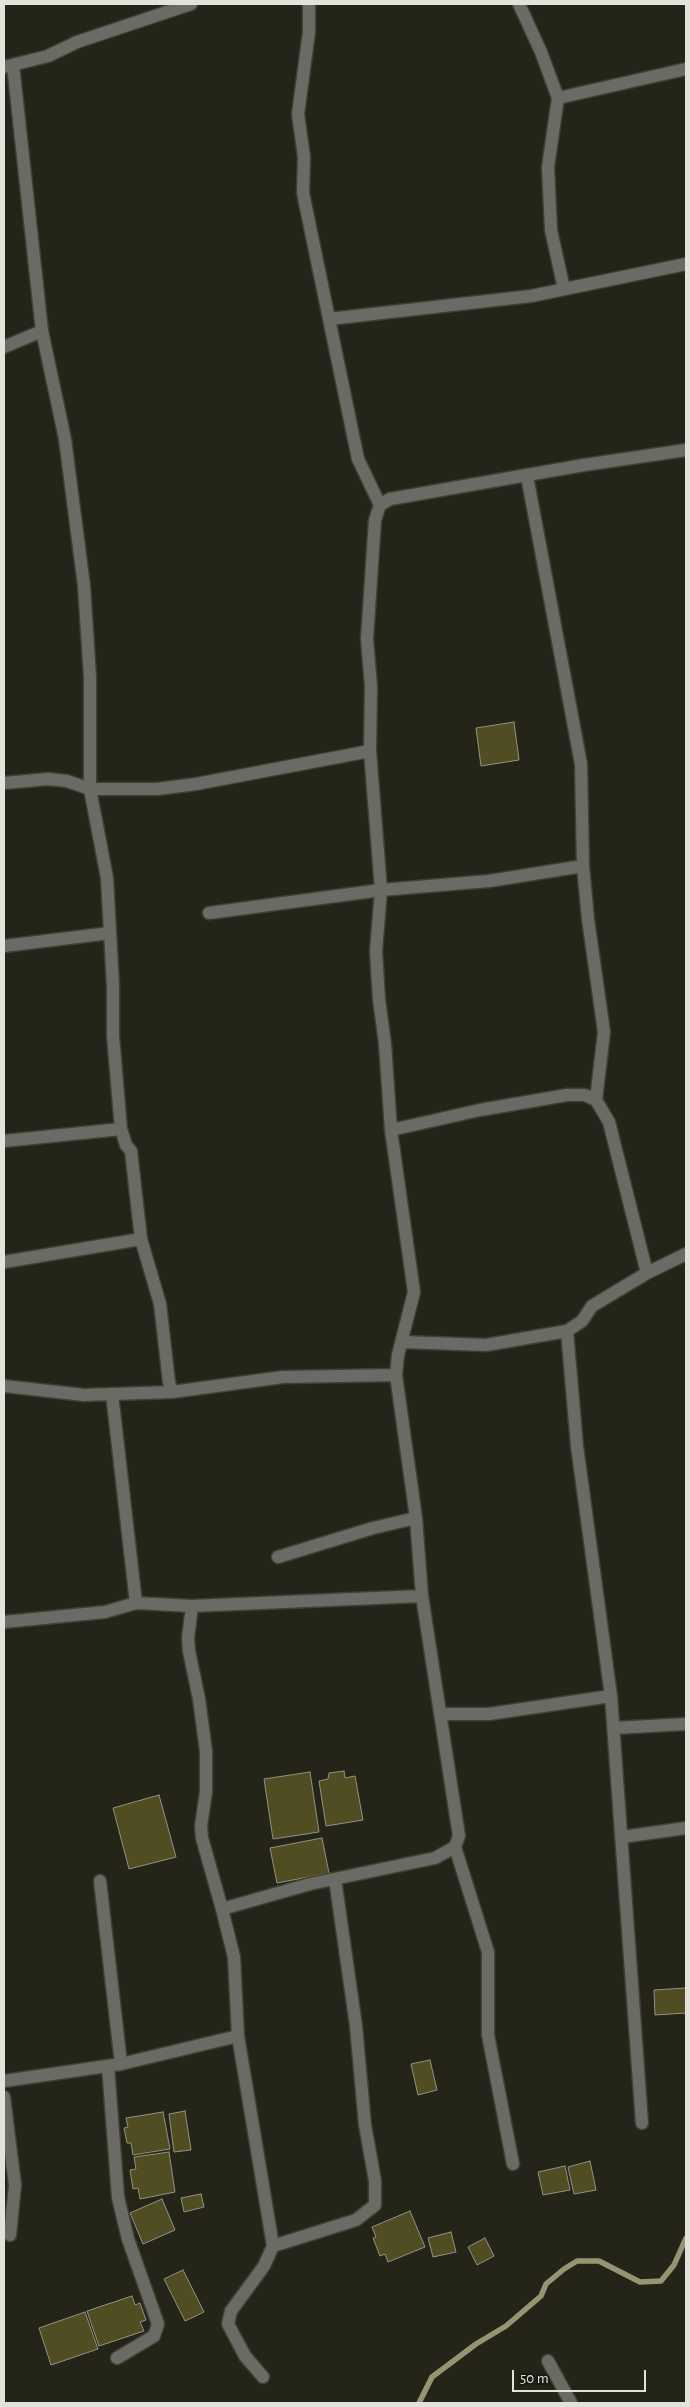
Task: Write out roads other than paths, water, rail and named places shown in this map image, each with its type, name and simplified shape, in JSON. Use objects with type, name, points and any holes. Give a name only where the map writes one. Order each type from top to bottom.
[{"type":"street","points":[[172,1392],[169,1382],[160,1304],[142,1239],[131,1151],[126,1145],[121,1129],[112,1036],[113,986],[107,878],[90,789],[90,677],[84,586],[65,439],[42,331],[9,66],[48,56],[78,42],[191,4]]},
{"type":"street","points":[[310,4],[309,32],[298,114],[304,156],[303,193],[358,459],[380,506]]},
{"type":"street","points":[[519,4],[541,52],[558,98],[548,167],[552,230],[564,288]]},
{"type":"street","points":[[558,98],[686,69]]},
{"type":"street","points":[[329,319],[531,296],[686,264]]},
{"type":"street","points":[[4,347],[42,331]]},
{"type":"street","points":[[513,2164],[488,2035],[488,1952],[455,1848],[459,1836],[422,1596],[416,1518],[396,1375],[414,1292],[390,1130],[376,951],[381,890],[370,751],[371,686],[367,639],[375,520],[380,506],[390,499],[584,465],[686,450]]},
{"type":"street","points":[[527,476],[580,764],[583,866],[588,919],[604,1032],[596,1100],[608,1122],[646,1273]]},
{"type":"street","points":[[4,783],[48,779],[67,781],[90,789],[157,789],[196,784],[370,751]]},
{"type":"street","points":[[209,913],[381,890],[489,881],[583,866]]},
{"type":"street","points":[[4,946],[110,933]]},
{"type":"street","points":[[390,1130],[480,1110],[567,1095],[585,1095],[596,1100]]},
{"type":"street","points":[[4,1140],[121,1129]]},
{"type":"street","points":[[4,1262],[142,1239]]},
{"type":"street","points":[[402,1342],[486,1345],[568,1331],[582,1321],[592,1306],[646,1273],[686,1254]]},
{"type":"street","points":[[568,1331],[577,1446],[615,1728],[642,2123]]},
{"type":"street","points":[[4,1386],[84,1395],[172,1392],[283,1377],[396,1375]]},
{"type":"street","points":[[112,1394],[136,1603]]},
{"type":"street","points":[[278,1557],[373,1528],[416,1518]]},
{"type":"street","points":[[4,1622],[105,1612],[136,1603],[192,1606],[422,1596]]},
{"type":"street","points":[[192,1606],[188,1638],[189,1651],[199,1699],[206,1752],[206,1792],[201,1826],[202,1838],[234,1958],[238,2036],[273,2246],[264,2266],[231,2311],[228,2324],[245,2356],[263,2377]]},
{"type":"street","points":[[440,1714],[489,1714],[612,1696]]},
{"type":"street","points":[[615,1728],[686,1724]]},
{"type":"street","points":[[622,1837],[686,1828]]},
{"type":"street","points":[[222,1909],[336,1879],[435,1858],[455,1848]]},
{"type":"street","points":[[273,2246],[356,2220],[375,2205],[375,2181],[365,2125],[356,2026],[336,1879]]},
{"type":"street","points":[[100,1881],[114,2065],[118,2197],[128,2239],[158,2324],[154,2336],[117,2358]]},
{"type":"street","points":[[4,2081],[114,2065],[238,2036]]},
{"type":"street","points":[[4,2096],[15,2185],[10,2235]]},
{"type":"street","points":[[548,2361],[571,2403]]},
{"type":"waterway","points":[[419,2403],[432,2377],[476,2344],[506,2326],[541,2296],[546,2284],[564,2269],[577,2261],[599,2261],[640,2282],[661,2281],[674,2265],[686,2238]]}]
